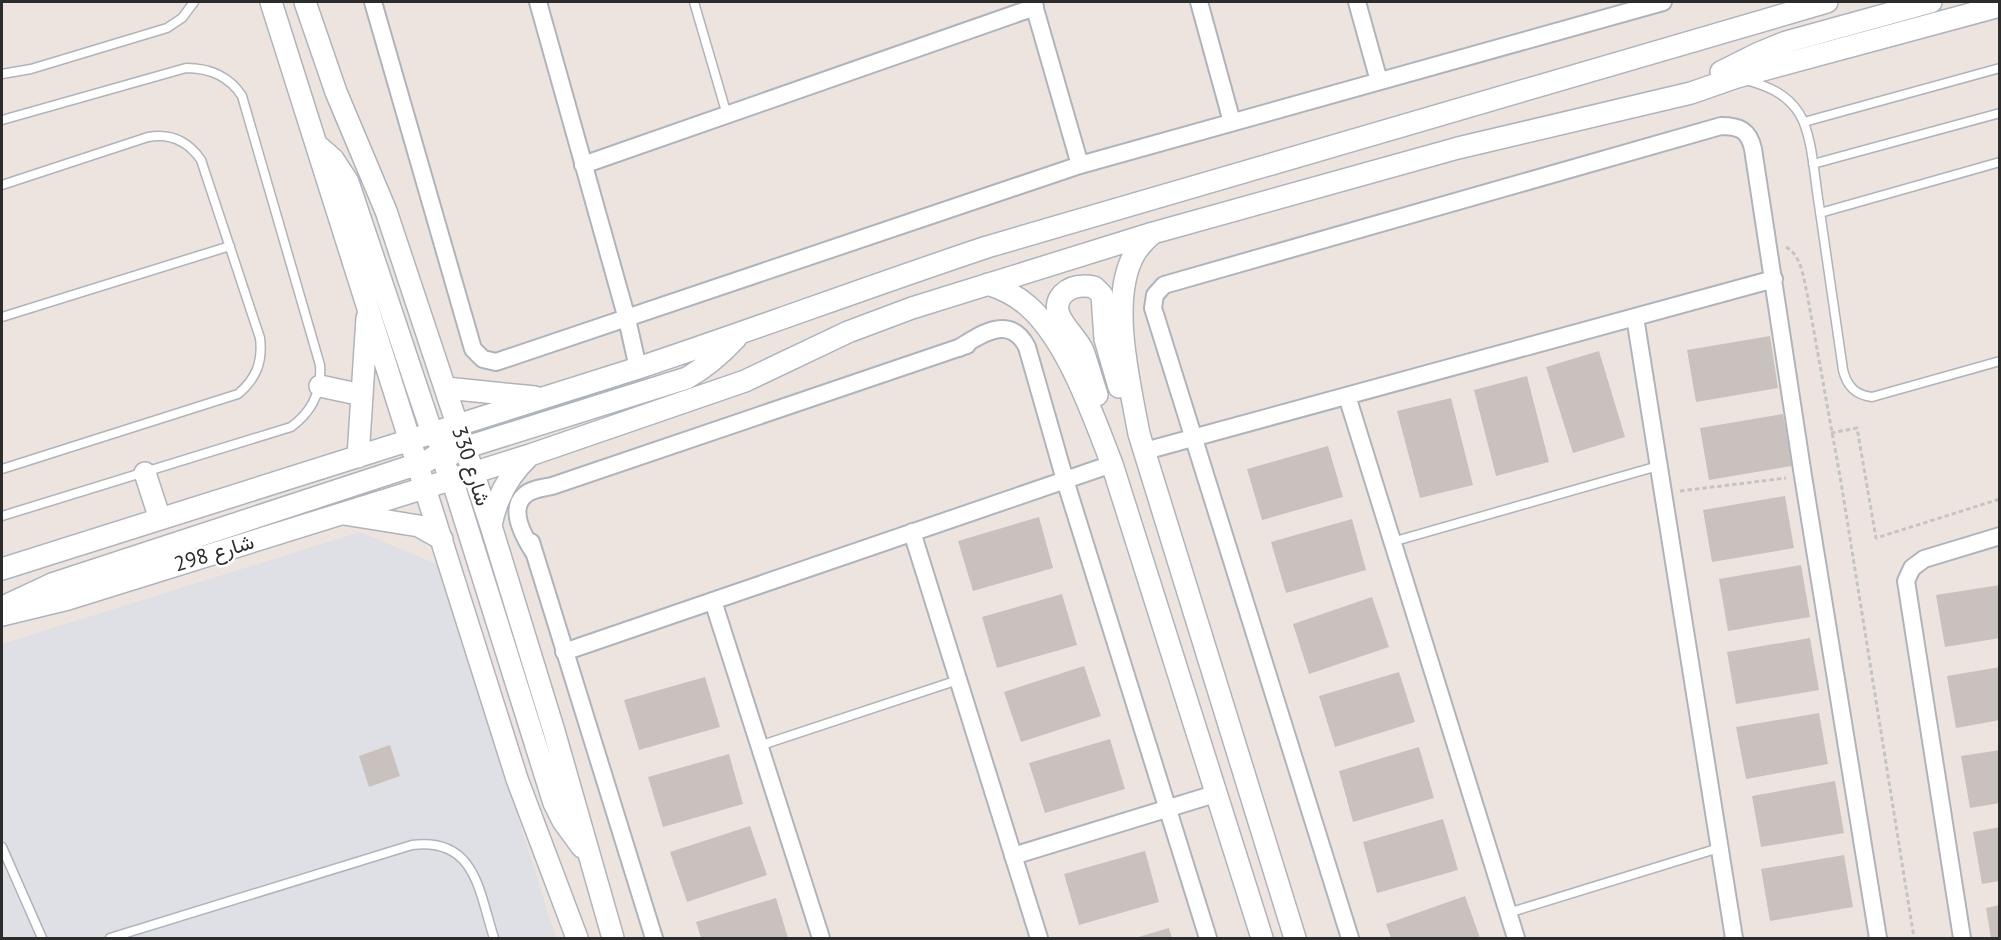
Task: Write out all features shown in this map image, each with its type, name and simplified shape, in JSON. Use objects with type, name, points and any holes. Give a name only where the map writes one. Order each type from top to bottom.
[{"type":"street","name":"شارع 330","points":[[271,2],[411,440],[442,456]]},
{"type":"street","name":"شارع 330","points":[[305,2],[336,92],[386,210],[457,425],[426,487],[517,779],[577,939]]},
{"type":"street","points":[[373,2],[473,349],[477,355],[489,362],[503,362],[1080,165],[1663,2]]},
{"type":"street","points":[[538,2],[627,319],[638,368]]},
{"type":"street","points":[[1199,2],[1232,122]]},
{"type":"street","points":[[1357,2],[1379,81]]},
{"type":"street","points":[[457,425],[740,334],[868,287],[987,248],[1827,2]]},
{"type":"street","points":[[1691,93],[1730,66],[1759,52],[1786,42],[1931,2]]},
{"type":"street","points":[[583,165],[1034,4],[1080,165]]},
{"type":"street","points":[[442,456],[472,473],[745,381],[848,332],[882,319],[1153,233],[1458,148],[1691,93],[1737,77],[2000,6]]},
{"type":"street","points":[[1350,939],[1154,308],[1155,295],[1164,285],[1721,126],[1736,126],[1743,129],[1751,142],[1878,939]]},
{"type":"street","points":[[316,144],[333,159],[348,182],[442,456],[554,802],[569,830],[590,858]]},
{"type":"street","points":[[1153,233],[1143,242],[1129,265],[1123,305],[1126,365],[1142,442],[1295,939]]},
{"type":"street","points":[[1142,442],[1194,438],[1774,279]]},
{"type":"street","points":[[988,284],[1019,298],[1046,326],[1078,381],[1112,464],[1218,793],[1262,939]]},
{"type":"street","points":[[1112,464],[1109,435],[1082,349],[1059,315],[1060,299],[1068,290],[1088,286],[1094,287],[1102,295],[1107,348],[1129,420],[1142,442]]},
{"type":"street","points":[[358,457],[367,305]]},
{"type":"street","points":[[1635,317],[1734,939]]},
{"type":"street","points":[[2,608],[52,584],[687,378],[702,370],[740,334]]},
{"type":"street","points":[[654,939],[533,552],[522,533],[518,505],[524,495],[530,492],[959,348],[990,340],[1004,341],[1021,353],[1034,375],[1208,939]]},
{"type":"street","points":[[320,386],[362,395]]},
{"type":"street","points":[[446,388],[544,398]]},
{"type":"street","points":[[1347,396],[1516,939]]},
{"type":"street","points":[[2,568],[411,440]]},
{"type":"street","points":[[491,526],[503,487],[530,455]]},
{"type":"street","points":[[564,652],[1112,464]]},
{"type":"street","points":[[145,473],[160,519]]},
{"type":"street","name":"شارع 330","points":[[472,473],[491,526],[554,731],[613,939]]},
{"type":"street","name":"شارع 298","points":[[2,615],[68,599],[426,487]]},
{"type":"street","points":[[341,513],[419,526],[442,539]]},
{"type":"street","points":[[912,532],[1039,939]]},
{"type":"street","points":[[1962,939],[1906,581],[1912,568],[1924,559],[2000,536]]},
{"type":"street","points":[[713,600],[821,939]]},
{"type":"street","points":[[1013,856],[1218,793]]},
{"type":"lane","points":[[2,74],[31,69],[167,28],[182,18],[194,2]]},
{"type":"lane","points":[[694,2],[727,115]]},
{"type":"lane","points":[[2,120],[186,68],[210,70],[228,80],[242,96],[320,365],[320,386],[312,406],[291,427],[2,516]]},
{"type":"lane","points":[[1804,122],[2000,68]]},
{"type":"lane","points":[[1737,77],[1779,93],[1798,111],[1804,122],[1813,164],[1848,385],[1859,394],[1872,397],[2000,361]]},
{"type":"lane","points":[[1813,164],[2000,113]]},
{"type":"lane","points":[[2,185],[148,138],[157,136],[176,138],[190,147],[201,160],[260,338],[261,349],[258,370],[238,394],[2,469]]},
{"type":"lane","points":[[1820,213],[2000,162]]},
{"type":"lane","points":[[2,317],[230,246]]},
{"type":"lane","points":[[1392,542],[1658,466]]},
{"type":"lane","points":[[759,746],[958,680]]},
{"type":"lane","points":[[110,939],[412,844],[423,843],[445,847],[455,852],[471,869],[494,939]]},
{"type":"lane","points":[[2,847],[42,939]]},
{"type":"lane","points":[[1508,913],[1719,848]]},
{"type":"path","points":[[1769,250],[1786,247],[1791,250],[1800,264],[1807,293],[1914,939]]},
{"type":"path","points":[[1831,433],[1857,428],[1876,538],[2000,499]]},
{"type":"path","points":[[1663,493],[1803,476]]},
{"type":"shaded area","points":[[360,532],[439,565],[556,938],[2,938],[2,644]]},
{"type":"building","points":[[1770,336],[1778,388],[1696,402],[1687,350]]},
{"type":"building","points":[[1599,351],[1625,437],[1573,453],[1546,367]]},
{"type":"building","points":[[1527,376],[1549,462],[1496,476],[1474,390]]},
{"type":"building","points":[[1451,398],[1473,485],[1420,498],[1397,411]]},
{"type":"building","points":[[1783,414],[1792,466],[1709,480],[1700,428]]},
{"type":"building","points":[[1328,446],[1343,497],[1262,520],[1247,469]]},
{"type":"building","points":[[1785,496],[1794,548],[1712,562],[1703,510]]},
{"type":"building","points":[[1039,517],[1053,568],[973,591],[958,541]]},
{"type":"building","points":[[1352,519],[1366,570],[1286,593],[1271,542]]},
{"type":"building","points":[[1801,565],[1810,617],[1728,631],[1719,579]]},
{"type":"building","points":[[2000,585],[2000,638],[1945,647],[1936,595]]},
{"type":"building","points":[[1062,594],[1077,645],[997,668],[982,617]]},
{"type":"building","points":[[1372,597],[1389,647],[1309,674],[1293,624]]},
{"type":"building","points":[[1810,638],[1819,690],[1736,704],[1727,652]]},
{"type":"building","points":[[1084,666],[1101,716],[1021,742],[1004,692]]},
{"type":"building","points":[[2000,667],[2000,720],[1956,728],[1947,676]]},
{"type":"building","points":[[1399,672],[1415,722],[1335,747],[1319,696]]},
{"type":"building","points":[[705,677],[720,727],[639,750],[624,700]]},
{"type":"building","points":[[1819,713],[1828,764],[1746,779],[1736,727]]},
{"type":"building","points":[[1110,739],[1125,789],[1045,813],[1029,763]]},
{"type":"building","points":[[390,745],[400,776],[369,787],[359,756]]},
{"type":"building","points":[[1419,747],[1434,798],[1353,822],[1339,771]]},
{"type":"building","points":[[2000,750],[2000,803],[1970,808],[1961,756]]},
{"type":"building","points":[[729,754],[743,804],[663,827],[648,777]]},
{"type":"building","points":[[1835,781],[1844,833],[1761,847],[1752,796]]},
{"type":"building","points":[[1443,819],[1458,870],[1377,893],[1363,842]]},
{"type":"building","points":[[750,826],[767,875],[687,902],[670,852]]},
{"type":"building","points":[[2000,827],[2000,881],[1982,884],[1973,832]]},
{"type":"building","points":[[1145,851],[1159,902],[1079,925],[1064,874]]},
{"type":"building","points":[[1844,855],[1853,907],[1770,921],[1761,869]]},
{"type":"building","points":[[1465,896],[1480,938],[1391,938],[1386,924]]},
{"type":"building","points":[[776,898],[788,938],[701,938],[696,922]]},
{"type":"building","points":[[2000,905],[2000,938],[1991,938],[1986,908]]},
{"type":"building","points":[[1169,928],[1172,938],[1135,938]]}]
